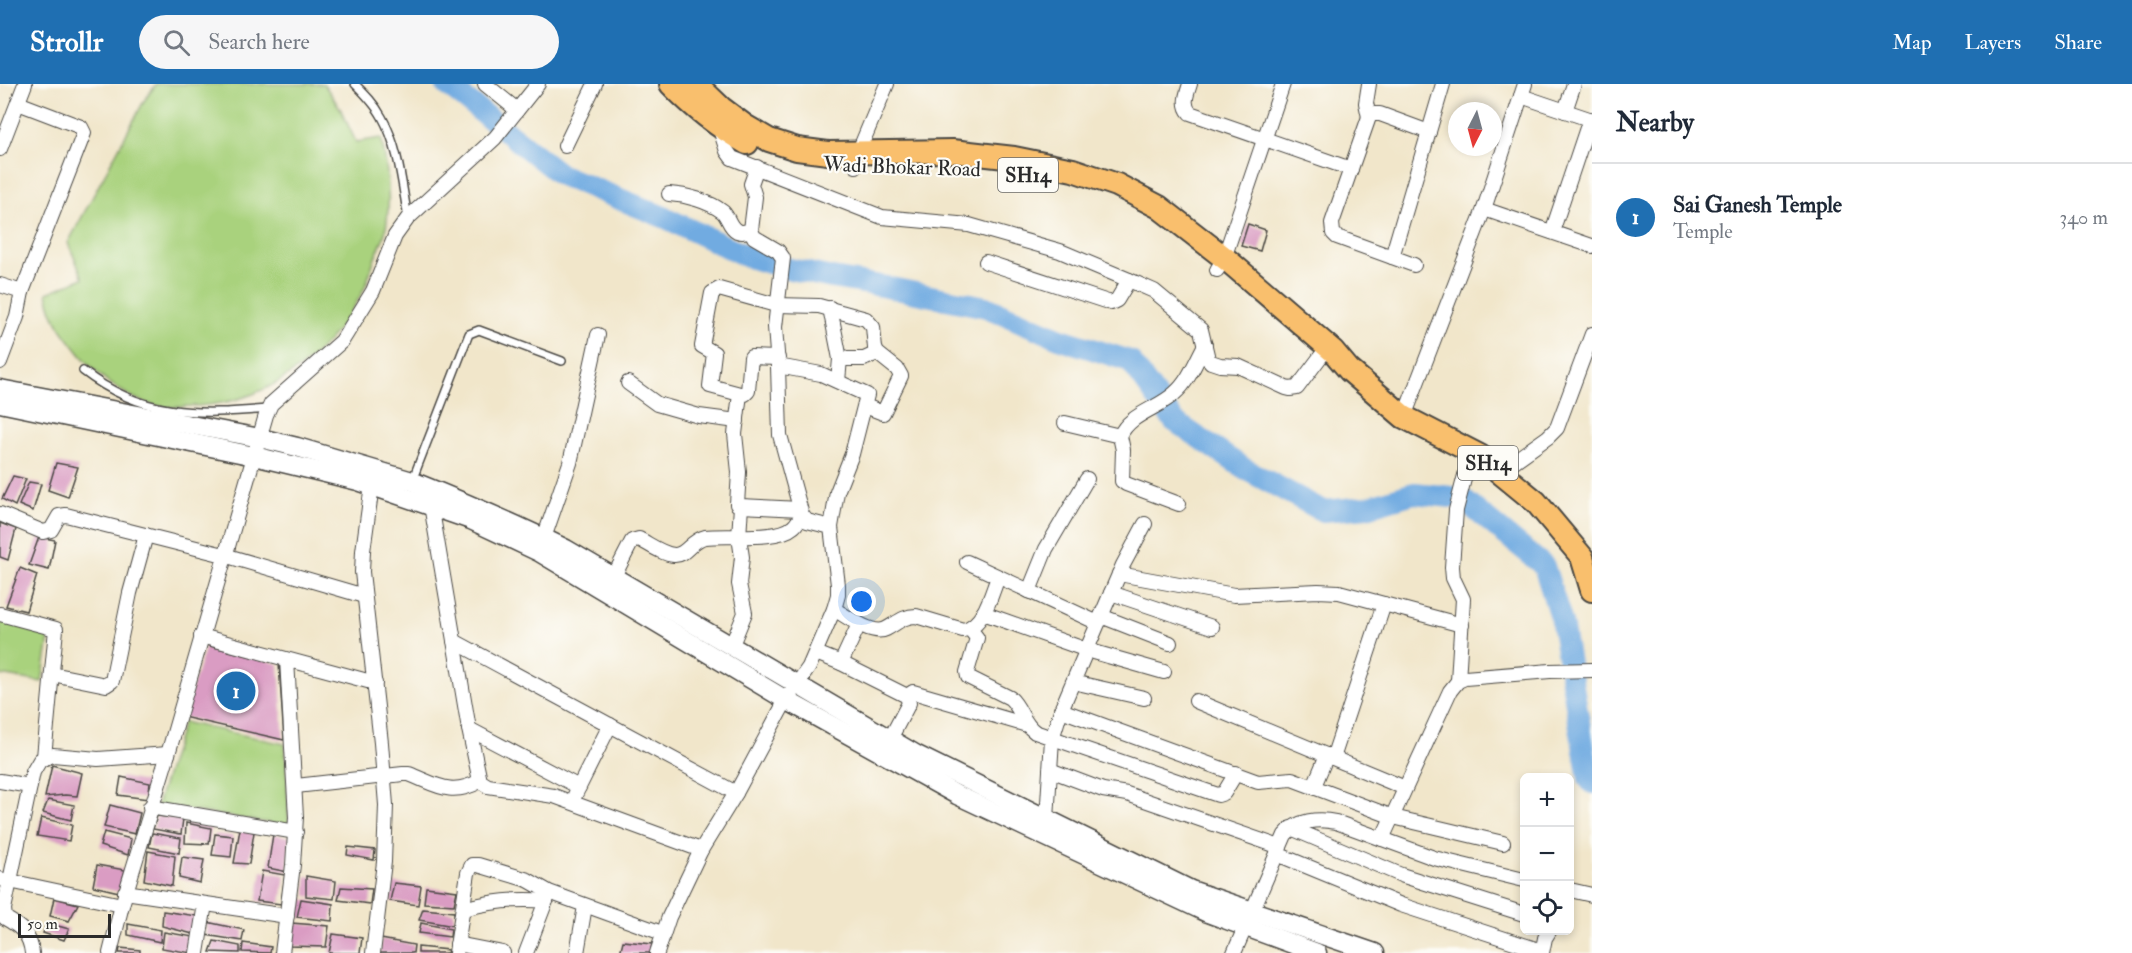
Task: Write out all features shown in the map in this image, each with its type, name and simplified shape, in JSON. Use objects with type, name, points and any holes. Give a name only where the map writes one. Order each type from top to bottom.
[{"type":"main road","name":"Wadi Bhokar Road","points":[[671,84],[691,105],[719,126],[758,149],[790,160],[820,164],[857,160],[947,165],[1025,175],[1068,183],[1100,193],[1139,211],[1221,264],[1333,351],[1349,370],[1404,417],[1471,452],[1536,502],[1582,557],[1592,590]]},
{"type":"main road","name":"Wadi Bhokar Road","points":[[696,84],[721,108],[769,140],[797,149],[857,160]]},
{"type":"main road","name":"Wadi Bhokar Road","points":[[1221,264],[1321,356],[1332,365],[1349,370]]},
{"type":"street","points":[[0,149],[25,84]]},
{"type":"street","points":[[485,84],[513,116]]},
{"type":"street","points":[[110,953],[150,807],[168,754],[224,555],[271,404],[342,341],[373,291],[395,236],[408,218],[495,138],[538,84]]},
{"type":"street","points":[[565,146],[595,84]]},
{"type":"street","points":[[857,160],[887,84]]},
{"type":"street","points":[[1190,84],[1185,102],[1185,108],[1190,113],[1351,169]]},
{"type":"street","points":[[1221,264],[1283,84]]},
{"type":"street","points":[[1369,84],[1366,104],[1369,117],[1332,223],[1333,233],[1337,237],[1414,265]]},
{"type":"street","points":[[1392,257],[1443,84]]},
{"type":"street","points":[[1565,111],[1574,84]]},
{"type":"street","points":[[1404,417],[1484,209],[1523,90],[1565,111],[1591,119],[1552,232]]},
{"type":"street","points":[[0,362],[17,317],[22,292],[84,129],[18,103]]},
{"type":"street","points":[[1369,117],[1372,114],[1380,114],[1429,132]]},
{"type":"street","points":[[719,126],[729,155],[882,217],[969,225],[1060,251],[1154,291],[1199,328],[1203,333],[1208,359],[1215,364],[1238,366],[1290,389],[1297,388],[1321,356]]},
{"type":"street","points":[[756,167],[751,184],[755,198],[751,230],[754,237],[778,251],[783,258],[774,327],[778,362],[780,435],[801,512],[807,520],[831,526]]},
{"type":"street","points":[[669,194],[682,195],[717,209],[739,232],[751,230]]},
{"type":"street","points":[[1484,209],[1592,246]]},
{"type":"street","points":[[986,262],[1111,303],[1118,300],[1129,280]]},
{"type":"street","points":[[0,285],[22,292]]},
{"type":"street","points":[[657,953],[662,933],[701,850],[816,653],[834,609],[838,585],[831,526],[837,492],[852,454],[867,395],[821,374],[751,357],[748,391],[745,394],[712,387],[709,384],[714,353],[702,346],[712,293],[720,289],[776,303],[830,308],[866,318],[871,322],[877,352],[897,369],[901,376],[884,413],[865,406]]},
{"type":"street","points":[[830,308],[840,360],[838,381]]},
{"type":"street","points":[[1499,472],[1557,428],[1592,334]]},
{"type":"street","points":[[544,538],[570,463],[598,335]]},
{"type":"street","points":[[1179,504],[1122,481],[1123,450],[1120,436],[1126,425],[1173,395],[1180,388],[1205,345]]},
{"type":"street","points":[[840,360],[864,359],[877,352]]},
{"type":"street","points":[[627,383],[657,404],[699,416],[737,422]]},
{"type":"street","points":[[0,389],[297,447],[373,478],[514,523],[732,647],[792,693],[890,739],[935,773],[1040,815],[1317,953]]},
{"type":"street","points":[[740,394],[735,444],[739,472],[737,504],[801,512]]},
{"type":"street","points":[[0,403],[254,456],[373,478],[412,481],[430,496],[471,520],[530,548],[792,693],[935,773],[1025,829],[1174,898],[1341,947],[1375,953]]},
{"type":"street","points":[[1065,423],[1120,436]]},
{"type":"street","points":[[1458,681],[1463,599],[1452,572],[1456,510],[1471,452]]},
{"type":"street","points":[[373,478],[362,572],[384,776],[387,831],[373,953]]},
{"type":"street","points":[[1029,591],[1046,549],[1088,479]]},
{"type":"street","points":[[430,496],[480,782]]},
{"type":"street","points":[[732,647],[745,613],[740,584],[741,506]]},
{"type":"street","points":[[613,578],[635,539],[674,555],[681,554],[698,539],[706,537],[739,537],[786,531],[793,527],[801,512]]},
{"type":"street","points":[[0,514],[43,532],[51,530],[62,514],[224,555],[364,596]]},
{"type":"street","points":[[1025,829],[1040,815],[1050,770],[1052,739],[1061,710],[1119,574],[1145,524]]},
{"type":"street","points":[[52,674],[106,685],[112,681],[130,593],[146,535]]},
{"type":"street","points":[[967,562],[1029,591],[1170,643]]},
{"type":"street","points":[[1119,574],[1226,594],[1328,591],[1462,625]]},
{"type":"street","points":[[834,609],[873,631],[883,631],[903,618],[916,616],[963,630],[975,625],[983,613],[998,577]]},
{"type":"street","points":[[1111,593],[1212,627]]},
{"type":"street","points":[[1314,786],[1330,757],[1384,604]]},
{"type":"street","points":[[983,613],[1086,650],[1164,672]]},
{"type":"street","points":[[0,614],[56,629],[44,757]]},
{"type":"street","points":[[841,663],[859,624]]},
{"type":"street","points":[[970,628],[977,638],[967,672],[968,677],[1015,702],[1027,725],[1035,732],[1218,795],[1224,793],[1236,774]]},
{"type":"street","points":[[201,636],[375,683]]},
{"type":"street","points":[[454,641],[736,793]]},
{"type":"street","points":[[816,653],[907,696],[909,703],[890,739]]},
{"type":"street","points":[[282,953],[296,832],[296,786],[287,660]]},
{"type":"street","points":[[1382,839],[1449,691],[1458,681],[1465,678],[1591,670]]},
{"type":"street","points":[[1073,682],[1144,698]]},
{"type":"street","points":[[907,696],[913,692],[1027,725]]},
{"type":"street","points":[[1196,701],[1406,788]]},
{"type":"street","points":[[1061,710],[1258,782],[1292,779],[1393,817],[1503,843]]},
{"type":"street","points":[[572,802],[610,725]]},
{"type":"street","points":[[469,729],[579,787]]},
{"type":"street","points":[[32,953],[26,933],[5,918],[5,880],[33,772],[40,760],[53,755],[98,759],[168,754]]},
{"type":"street","points":[[1050,770],[1103,790],[1127,794],[1278,851],[1401,905],[1542,952],[1547,935]]},
{"type":"street","points":[[296,786],[409,774],[445,789],[455,790],[480,782]]},
{"type":"street","points":[[0,781],[30,786]]},
{"type":"street","points":[[480,782],[488,786],[554,796],[701,850]]},
{"type":"street","points":[[150,807],[296,832]]},
{"type":"street","points":[[1234,953],[1278,851],[1291,828],[1310,821],[1328,820],[1434,858],[1520,878]]},
{"type":"street","points":[[1291,828],[1401,875],[1520,913]]},
{"type":"street","points":[[503,953],[457,949],[468,873],[472,865],[528,880],[547,897]]},
{"type":"street","points":[[5,880],[124,898],[205,904],[287,916]]},
{"type":"street","points":[[1574,893],[1592,895]]},
{"type":"street","points":[[463,909],[488,902],[547,897],[585,906],[662,933]]},
{"type":"street","points":[[526,953],[547,897]]},
{"type":"street","points":[[197,953],[205,904]]},
{"type":"street","points":[[577,953],[585,906]]},
{"type":"lane","points":[[355,84],[373,103],[383,118],[393,141],[408,218]]},
{"type":"lane","points":[[412,481],[472,331],[479,330],[561,361]]},
{"type":"lane","points":[[83,371],[104,387],[134,402],[160,409],[209,413],[269,409]]},
{"type":"green space","points":[[156,84],[324,84],[340,108],[356,142],[381,138],[387,172],[388,217],[384,237],[362,293],[331,338],[312,357],[270,387],[246,397],[220,403],[165,407],[129,396],[107,381],[89,364],[55,319],[49,303],[47,293],[83,278],[68,243],[144,101]]},
{"type":"green space","points":[[0,620],[50,632],[42,682],[0,675]]},
{"type":"green space","points":[[183,722],[285,744],[289,826],[157,805]]},
{"type":"building","points":[[1248,224],[1266,230],[1260,251],[1241,246]]},
{"type":"building","points":[[56,463],[78,467],[68,497],[48,490]]},
{"type":"building","points":[[13,476],[26,479],[15,506],[2,499]]},
{"type":"building","points":[[29,482],[41,484],[33,511],[19,505]]},
{"type":"building","points":[[0,523],[16,529],[8,560],[0,557]]},
{"type":"building","points":[[39,537],[55,540],[49,570],[29,565]]},
{"type":"building","points":[[20,568],[37,575],[26,611],[6,606]]},
{"type":"building","points":[[206,645],[279,664],[284,740],[183,717]]},
{"type":"building","points":[[52,765],[82,773],[77,796],[45,797]]},
{"type":"building","points":[[121,777],[150,783],[148,799],[118,795]]},
{"type":"building","points":[[48,800],[74,805],[71,820],[43,813]]},
{"type":"building","points":[[110,805],[140,813],[135,834],[104,827]]},
{"type":"building","points":[[157,816],[183,819],[181,834],[153,829]]},
{"type":"building","points":[[41,818],[72,825],[69,841],[37,836]]},
{"type":"building","points":[[186,823],[211,828],[209,844],[185,843]]},
{"type":"building","points":[[240,829],[254,832],[249,864],[234,863]]},
{"type":"building","points":[[104,832],[131,839],[128,855],[100,846]]},
{"type":"building","points":[[152,833],[181,838],[179,853],[149,847]]},
{"type":"building","points":[[215,834],[233,836],[231,857],[212,855]]},
{"type":"building","points":[[273,834],[290,837],[288,872],[268,868]]},
{"type":"building","points":[[348,847],[375,850],[374,860],[347,855]]},
{"type":"building","points":[[148,851],[175,856],[172,886],[144,880]]},
{"type":"building","points":[[182,857],[204,860],[200,883],[179,878]]},
{"type":"building","points":[[97,865],[125,870],[119,892],[93,886]]},
{"type":"building","points":[[262,871],[285,875],[281,904],[257,901]]},
{"type":"building","points":[[306,876],[336,881],[334,899],[306,896]]},
{"type":"building","points":[[394,883],[421,886],[418,905],[390,901]]},
{"type":"building","points":[[341,887],[372,889],[370,904],[338,900]]},
{"type":"building","points":[[426,887],[457,891],[454,905],[424,903]]},
{"type":"building","points":[[54,898],[78,904],[69,921],[50,916]]},
{"type":"building","points":[[301,899],[333,904],[332,921],[297,917]]},
{"type":"building","points":[[423,909],[454,912],[454,926],[419,920]]},
{"type":"building","points":[[163,911],[197,916],[193,934],[162,926]]},
{"type":"building","points":[[207,922],[244,930],[242,941],[206,935]]},
{"type":"building","points":[[47,923],[69,929],[64,940],[43,933]]},
{"type":"building","points":[[291,923],[329,926],[326,947],[289,946]]},
{"type":"building","points":[[421,923],[451,929],[450,937],[419,933]]},
{"type":"building","points":[[128,924],[161,930],[160,942],[128,935]]},
{"type":"building","points":[[164,932],[194,937],[191,953],[162,948]]},
{"type":"building","points":[[333,934],[362,938],[360,953],[329,953]]},
{"type":"building","points":[[381,939],[414,945],[413,953],[380,953]]},
{"type":"building","points":[[214,941],[240,946],[240,953],[210,952]]},
{"type":"building","points":[[623,941],[652,944],[650,953],[620,953]]},
{"type":"building","points":[[243,943],[271,947],[270,953],[242,952]]},
{"type":"building","points":[[418,947],[448,950],[447,953],[418,953]]},
{"type":"building","points":[[120,948],[140,950],[140,953],[119,953]]},
{"type":"waterway","points":[[446,84],[561,175],[666,218],[748,257],[832,278],[986,307],[1061,339],[1130,361],[1174,421],[1245,469],[1323,511],[1367,507],[1414,493],[1461,498],[1544,566],[1562,623],[1589,779],[1592,783]]},
{"type":"place","name":"Sai Ganesh Temple","points":[[236,691]]}]
